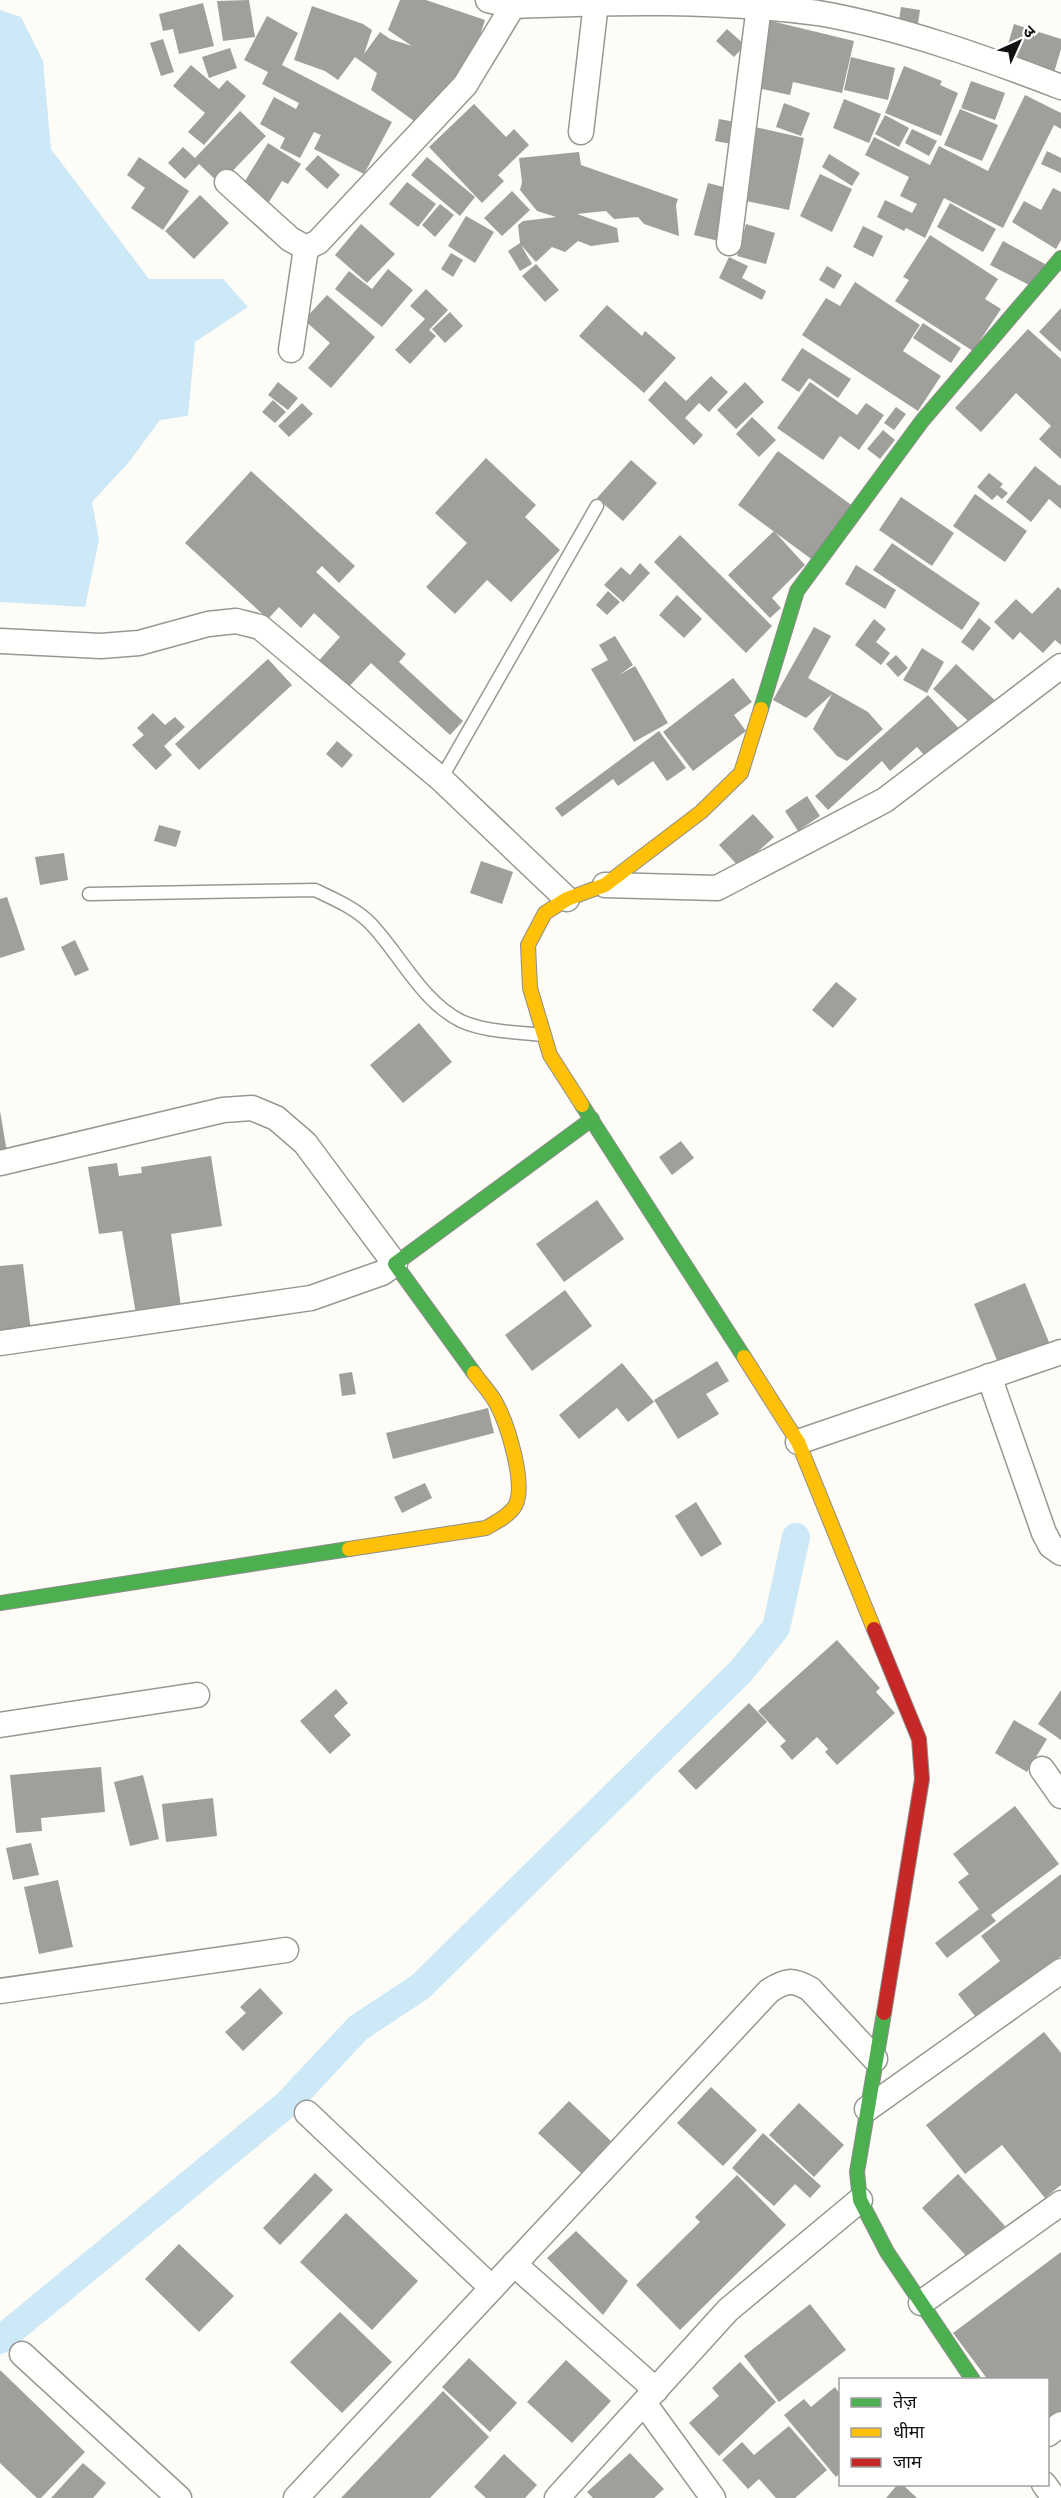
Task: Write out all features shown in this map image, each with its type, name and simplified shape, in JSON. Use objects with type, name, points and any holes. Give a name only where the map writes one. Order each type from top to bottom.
[{"type":"street","points":[[488,0],[515,3],[668,1],[759,6],[817,13],[867,23],[1004,65],[1061,87]]},
{"type":"street","points":[[306,248],[318,242],[465,85],[515,3]]},
{"type":"street","points":[[581,132],[596,3]]},
{"type":"street","points":[[729,243],[759,6]]},
{"type":"street","points":[[227,182],[290,239],[306,248]]},
{"type":"street","points":[[291,350],[306,248]]},
{"type":"street","points":[[972,2378],[887,2252],[860,2200],[857,2172],[916,1826],[922,1779],[919,1739],[798,1442],[550,1055],[530,988],[528,945],[544,914],[567,899],[605,885],[701,812],[741,773],[798,591],[922,422],[1061,258]]},
{"type":"street","points":[[0,641],[101,646],[139,643],[208,624],[236,621],[260,627],[441,779],[567,899]]},
{"type":"street","points":[[605,885],[717,888],[885,800],[1061,666]]},
{"type":"street","points":[[0,1163],[223,1110],[252,1108],[276,1118],[305,1143],[496,1403],[506,1425],[519,1487],[517,1503],[505,1517],[486,1528],[0,1603]]},
{"type":"street","points":[[0,1343],[311,1298],[382,1273],[592,1119]]},
{"type":"street","points":[[798,1442],[1061,1352]]},
{"type":"street","points":[[989,1376],[1044,1533],[1051,1546],[1061,1553]]},
{"type":"street","points":[[0,1725],[196,1695]]},
{"type":"street","points":[[1042,1768],[1061,1796]]},
{"type":"street","points":[[0,1991],[286,1950]]},
{"type":"street","points":[[867,2109],[1061,1971]]},
{"type":"street","points":[[296,2498],[769,1991],[782,1983],[797,1982],[810,1989],[875,2059]]},
{"type":"street","points":[[307,2113],[492,2288]]},
{"type":"street","points":[[557,2498],[729,2310],[860,2200]]},
{"type":"street","points":[[921,2303],[1061,2203]]},
{"type":"street","points":[[514,2264],[650,2396],[713,2498]]},
{"type":"street","points":[[22,2354],[179,2498]]},
{"type":"lane","points":[[441,779],[597,506]]},
{"type":"lane","points":[[89,894],[315,890],[342,902],[369,922],[439,1007],[461,1021],[478,1027],[544,1035]]},
{"type":"water","points":[[0,10],[21,17],[43,61],[51,149],[149,279],[223,279],[248,307],[195,342],[188,416],[160,420],[129,462],[92,502],[99,540],[85,607],[0,602]]},
{"type":"building","points":[[249,0],[255,37],[223,41],[217,1]]},
{"type":"building","points":[[400,0],[426,0],[485,20],[475,51],[421,126],[371,90],[377,73],[355,57],[338,80],[325,71],[294,60],[312,6],[363,24],[372,30],[364,54],[380,32],[390,39],[412,46],[388,30]]},
{"type":"building","points":[[203,3],[214,46],[179,54],[173,29],[163,31],[159,14]]},
{"type":"building","points":[[901,7],[920,10],[917,30],[898,27]]},
{"type":"building","points":[[267,16],[298,33],[282,65],[392,122],[364,174],[314,149],[321,135],[314,132],[300,158],[280,148],[285,138],[260,124],[274,97],[296,109],[299,103],[262,84],[268,72],[244,60]]},
{"type":"building","points":[[767,20],[854,41],[842,93],[793,82],[790,95],[752,87]]},
{"type":"building","points":[[1014,24],[1061,39],[1061,49],[1053,76],[1003,61]]},
{"type":"building","points":[[727,29],[745,45],[734,57],[716,41]]},
{"type":"building","points":[[163,39],[174,72],[161,76],[150,43]]},
{"type":"building","points":[[230,48],[237,68],[209,78],[202,57]]},
{"type":"building","points":[[851,57],[895,68],[888,100],[844,90]]},
{"type":"building","points":[[191,65],[219,89],[227,80],[246,96],[204,145],[188,132],[205,113],[173,86]]},
{"type":"building","points":[[904,66],[942,81],[940,85],[958,93],[941,136],[885,113]]},
{"type":"building","points":[[971,81],[1005,93],[995,120],[961,108]]},
{"type":"building","points":[[1025,95],[1061,113],[1061,129],[1054,125],[1003,228],[944,198],[925,238],[906,228],[904,231],[877,217],[885,200],[912,213],[917,204],[900,196],[909,177],[865,155],[874,137],[930,165],[939,146],[988,171]]},
{"type":"building","points":[[844,99],[881,114],[869,143],[833,128]]},
{"type":"building","points":[[784,103],[810,113],[801,136],[776,127]]},
{"type":"building","points":[[474,104],[506,137],[514,129],[529,145],[498,175],[504,181],[482,203],[429,147]]},
{"type":"building","points":[[960,109],[998,125],[982,161],[944,145]]},
{"type":"building","points":[[240,111],[266,136],[220,184],[199,164],[185,179],[168,163],[183,147],[195,158]]},
{"type":"building","points":[[885,115],[909,128],[899,147],[875,134]]},
{"type":"building","points":[[719,119],[741,123],[737,145],[715,141]]},
{"type":"building","points":[[755,127],[804,138],[789,210],[746,201],[751,176],[744,175]]},
{"type":"building","points":[[912,129],[937,141],[929,156],[905,143]]},
{"type":"building","points":[[268,143],[301,164],[288,184],[282,181],[269,202],[242,186]]},
{"type":"building","points":[[1047,151],[1061,158],[1061,173],[1041,164]]},
{"type":"building","points":[[579,152],[581,165],[678,199],[676,205],[679,236],[644,224],[638,217],[614,219],[606,211],[577,214],[617,228],[619,242],[591,246],[578,241],[565,252],[552,247],[536,262],[521,245],[532,264],[520,271],[508,251],[520,243],[518,225],[523,221],[556,217],[537,211],[520,190],[522,182],[519,158]]},
{"type":"building","points":[[829,154],[860,173],[852,186],[822,167]]},
{"type":"building","points":[[318,155],[340,175],[327,189],[305,169]]},
{"type":"building","points":[[139,157],[189,191],[163,230],[131,208],[145,188],[127,175]]},
{"type":"building","points":[[427,157],[475,197],[460,216],[411,175]]},
{"type":"building","points":[[820,174],[852,189],[832,232],[800,216]]},
{"type":"building","points":[[407,182],[436,204],[418,227],[389,204]]},
{"type":"building","points":[[708,183],[731,189],[723,242],[694,235]]},
{"type":"building","points":[[1053,188],[1061,192],[1061,240],[1056,249],[1012,222],[1024,201],[1041,210]]},
{"type":"building","points":[[512,191],[530,210],[502,236],[484,218]]},
{"type":"building","points":[[200,195],[229,223],[194,259],[165,231]]},
{"type":"building","points":[[950,203],[996,229],[983,252],[937,227]]},
{"type":"building","points":[[440,204],[454,215],[435,237],[422,225]]},
{"type":"building","points":[[466,216],[494,232],[475,263],[448,246]]},
{"type":"building","points":[[361,224],[395,254],[367,283],[335,255]]},
{"type":"building","points":[[746,224],[775,233],[766,264],[737,256]]},
{"type":"building","points":[[863,226],[883,236],[873,257],[853,247]]},
{"type":"building","points":[[930,235],[998,279],[985,299],[1001,309],[973,351],[895,301],[909,280],[903,277]]},
{"type":"building","points":[[1003,241],[1045,264],[1033,287],[990,265]]},
{"type":"building","points":[[451,253],[463,260],[453,277],[441,269]]},
{"type":"building","points":[[729,257],[748,266],[742,278],[766,291],[762,300],[719,278]]},
{"type":"building","points":[[536,264],[559,290],[545,302],[522,276]]},
{"type":"building","points":[[827,266],[842,275],[834,289],[819,280]]},
{"type":"building","points":[[388,269],[413,290],[382,327],[335,289],[349,271],[372,289]]},
{"type":"building","points":[[855,282],[920,325],[903,351],[941,376],[918,411],[802,335],[826,298],[840,306]]},
{"type":"building","points":[[426,289],[448,310],[429,330],[436,336],[410,364],[395,350],[425,319],[410,306]]},
{"type":"building","points":[[327,295],[375,337],[331,388],[308,368],[330,343],[304,320]]},
{"type":"building","points":[[607,305],[642,336],[645,331],[676,358],[644,393],[579,336]]},
{"type":"building","points":[[1061,308],[1061,352],[1039,332]]},
{"type":"building","points":[[450,312],[463,326],[445,343],[432,329]]},
{"type":"building","points":[[923,323],[961,348],[951,363],[913,338]]},
{"type":"building","points":[[1028,329],[1061,359],[1061,459],[1039,439],[1051,426],[1016,393],[981,432],[955,408]]},
{"type":"building","points":[[802,348],[851,379],[838,398],[809,378],[799,392],[781,380]]},
{"type":"building","points":[[711,376],[728,392],[709,412],[699,403],[685,418],[703,435],[694,445],[648,400],[665,381],[686,401]]},
{"type":"building","points":[[278,382],[298,398],[288,410],[268,395]]},
{"type":"building","points":[[745,382],[764,402],[736,429],[717,410]]},
{"type":"building","points":[[810,382],[857,415],[866,403],[884,415],[859,450],[840,436],[823,460],[777,428]]},
{"type":"building","points":[[273,400],[286,412],[275,423],[262,412]]},
{"type":"building","points":[[302,403],[313,414],[289,437],[278,426]]},
{"type":"building","points":[[896,407],[906,414],[894,430],[884,423]]},
{"type":"building","points":[[752,417],[776,440],[759,457],[736,434]]},
{"type":"building","points":[[883,430],[895,440],[880,459],[867,449]]},
{"type":"building","points":[[778,451],[854,507],[814,561],[738,505]]},
{"type":"building","points":[[486,458],[536,505],[525,517],[560,550],[511,602],[487,580],[455,614],[426,587],[467,543],[435,513]]},
{"type":"building","points":[[631,460],[657,483],[623,521],[597,498]]},
{"type":"building","points":[[1035,466],[1060,486],[1061,484],[1061,509],[1049,499],[1031,522],[1006,502]]},
{"type":"building","points":[[251,471],[355,566],[339,583],[322,566],[316,572],[406,654],[399,662],[463,721],[450,735],[371,663],[344,692],[315,665],[340,637],[314,613],[301,628],[279,607],[268,619],[185,543]]},
{"type":"building","points":[[989,473],[1003,484],[1000,487],[1008,493],[1002,499],[997,495],[992,500],[977,487]]},
{"type":"building","points":[[975,494],[1027,531],[1005,562],[953,526]]},
{"type":"building","points":[[901,497],[954,533],[932,566],[879,530]]},
{"type":"building","points":[[774,531],[805,565],[772,598],[781,608],[770,618],[728,575]]},
{"type":"building","points":[[680,535],[772,626],[746,653],[654,562]]},
{"type":"building","points":[[892,543],[980,603],[962,630],[873,570]]},
{"type":"building","points":[[640,563],[650,573],[623,602],[604,585],[621,567],[630,575]]},
{"type":"building","points":[[856,565],[896,590],[885,609],[845,584]]},
{"type":"building","points":[[1058,587],[1061,590],[1061,645],[1055,640],[1043,653],[1020,632],[1013,640],[994,622],[1016,599],[1032,614]]},
{"type":"building","points":[[608,591],[620,602],[607,615],[596,605]]},
{"type":"building","points":[[677,595],[702,619],[684,638],[659,615]]},
{"type":"building","points":[[979,618],[991,628],[973,651],[961,642]]},
{"type":"building","points":[[874,619],[886,629],[876,642],[890,653],[881,665],[855,645]]},
{"type":"building","points":[[814,627],[831,636],[808,678],[868,712],[883,729],[847,761],[837,756],[813,729],[832,694],[806,718],[773,700]]},
{"type":"building","points":[[615,636],[633,665],[619,675],[635,666],[668,723],[634,742],[591,669],[608,660],[599,645]]},
{"type":"building","points":[[922,648],[944,662],[927,693],[903,680]]},
{"type":"building","points":[[896,655],[908,668],[898,677],[886,664]]},
{"type":"building","points":[[268,659],[292,685],[199,770],[175,744]]},
{"type":"building","points":[[956,664],[999,704],[976,728],[933,689]]},
{"type":"building","points":[[733,678],[752,702],[734,715],[746,731],[693,771],[663,732]]},
{"type":"building","points":[[928,695],[963,733],[930,762],[917,747],[890,771],[882,761],[828,810],[815,796]]},
{"type":"building","points":[[153,713],[165,725],[175,717],[185,727],[164,746],[172,755],[156,770],[132,745],[144,735],[137,728]]},
{"type":"building","points":[[659,731],[686,768],[667,781],[653,761],[618,786],[613,779],[562,817],[555,808]]},
{"type":"building","points":[[337,741],[353,755],[342,768],[326,754]]},
{"type":"building","points":[[807,796],[820,816],[798,831],[785,811]]},
{"type":"building","points":[[753,814],[774,837],[740,868],[719,845]]},
{"type":"building","points":[[159,825],[181,831],[176,847],[154,841]]},
{"type":"building","points":[[64,853],[68,880],[40,885],[35,857]]},
{"type":"building","points":[[481,861],[513,872],[502,904],[470,893]]},
{"type":"building","points":[[7,897],[25,950],[0,958],[0,899]]},
{"type":"building","points":[[75,940],[89,970],[75,976],[61,947]]},
{"type":"building","points":[[836,982],[857,999],[833,1028],[812,1010]]},
{"type":"building","points":[[419,1023],[452,1062],[403,1103],[370,1065]]},
{"type":"building","points":[[0,1111],[7,1152],[0,1153]]},
{"type":"building","points":[[681,1141],[694,1158],[672,1175],[659,1157]]},
{"type":"building","points":[[211,1156],[222,1226],[171,1234],[181,1307],[136,1314],[122,1231],[99,1234],[88,1167],[117,1163],[119,1176],[142,1173],[141,1167]]},
{"type":"building","points":[[597,1200],[624,1239],[564,1282],[536,1244]]},
{"type":"building","points":[[23,1264],[31,1332],[0,1335],[0,1266]]},
{"type":"building","points":[[1025,1283],[1051,1347],[1000,1368],[974,1304]]},
{"type":"building","points":[[565,1290],[592,1326],[532,1371],[505,1335]]},
{"type":"building","points":[[717,1361],[729,1381],[706,1394],[719,1414],[678,1439],[654,1400]]},
{"type":"building","points":[[622,1363],[654,1402],[628,1422],[617,1408],[579,1439],[559,1415]]},
{"type":"building","points":[[352,1372],[356,1394],[342,1396],[339,1374]]},
{"type":"building","points":[[488,1408],[494,1433],[393,1459],[386,1433]]},
{"type":"building","points":[[425,1483],[432,1498],[402,1513],[394,1497]]},
{"type":"building","points":[[696,1502],[722,1544],[701,1557],[675,1516]]},
{"type":"building","points":[[837,1640],[880,1688],[876,1692],[895,1713],[837,1765],[825,1752],[828,1749],[817,1737],[792,1760],[780,1746],[786,1741],[758,1711]]},
{"type":"building","points":[[336,1689],[348,1703],[334,1716],[351,1735],[330,1754],[300,1721]]},
{"type":"building","points":[[1061,1690],[1061,1740],[1038,1724]]},
{"type":"building","points":[[749,1703],[767,1722],[696,1790],[678,1771]]},
{"type":"building","points":[[1014,1720],[1047,1739],[1027,1772],[995,1753]]},
{"type":"building","points":[[101,1767],[105,1812],[41,1818],[42,1831],[16,1833],[10,1775]]},
{"type":"building","points":[[143,1775],[159,1839],[130,1846],[114,1782]]},
{"type":"building","points":[[213,1798],[217,1836],[166,1842],[162,1804]]},
{"type":"building","points":[[1015,1806],[1059,1864],[991,1915],[996,1921],[947,1958],[935,1943],[979,1909],[958,1882],[969,1874],[953,1854]]},
{"type":"building","points":[[31,1843],[39,1875],[13,1880],[6,1848]]},
{"type":"building","points":[[1061,1874],[1061,1956],[978,2020],[958,1994],[1000,1961],[981,1936]]},
{"type":"building","points":[[58,1880],[73,1947],[39,1954],[24,1887]]},
{"type":"building","points":[[260,1988],[283,2013],[243,2051],[225,2032],[246,2013],[240,2007]]},
{"type":"building","points":[[1044,2032],[1061,2053],[1061,2185],[1045,2198],[1002,2145],[965,2174],[926,2125]]},
{"type":"building","points":[[711,2087],[757,2130],[723,2166],[677,2123]]},
{"type":"building","points":[[569,2101],[611,2141],[581,2173],[538,2133]]},
{"type":"building","points":[[799,2103],[844,2145],[814,2177],[769,2135]]},
{"type":"building","points":[[763,2133],[821,2186],[810,2198],[795,2184],[774,2206],[732,2168]]},
{"type":"building","points":[[315,2173],[333,2190],[280,2245],[263,2228]]},
{"type":"building","points":[[958,2174],[1005,2226],[969,2259],[922,2208]]},
{"type":"building","points":[[737,2175],[786,2225],[680,2330],[636,2285],[700,2222],[695,2217]]},
{"type":"building","points":[[346,2213],[418,2281],[372,2330],[300,2262]]},
{"type":"building","points":[[576,2231],[628,2281],[603,2315],[547,2258]]},
{"type":"building","points":[[179,2244],[234,2296],[199,2332],[145,2279]]},
{"type":"building","points":[[1061,2252],[1061,2416],[1049,2426],[1049,2378],[987,2378],[953,2333]]},
{"type":"building","points":[[810,2304],[846,2350],[779,2402],[744,2356]]},
{"type":"building","points":[[340,2312],[392,2362],[342,2413],[290,2362]]},
{"type":"building","points":[[469,2358],[517,2403],[490,2432],[442,2387]]},
{"type":"building","points":[[566,2360],[611,2401],[572,2443],[527,2402]]},
{"type":"building","points":[[740,2362],[776,2402],[719,2456],[689,2423],[719,2396],[712,2388]]},
{"type":"building","points":[[0,2370],[85,2452],[41,2498],[37,2498],[0,2463]]},
{"type":"building","points":[[835,2387],[839,2393],[839,2474],[836,2477],[784,2415],[804,2399],[811,2407]]},
{"type":"building","points":[[443,2391],[489,2437],[430,2498],[341,2498]]},
{"type":"building","points":[[789,2426],[827,2470],[795,2498],[776,2498],[759,2479],[748,2489],[722,2460],[742,2442],[754,2455]]},
{"type":"building","points":[[630,2453],[664,2489],[654,2498],[593,2498],[587,2492]]},
{"type":"building","points":[[504,2454],[537,2485],[525,2498],[486,2498],[474,2487]]},
{"type":"building","points":[[83,2463],[106,2483],[93,2498],[51,2498]]},
{"type":"building","points":[[896,2486],[904,2486],[917,2498],[886,2498]]},
{"type":"waterway","points":[[0,2340],[287,2104],[358,2028],[420,1987],[741,1671],[776,1628],[796,1537]]},
{"type":"traffic: fast","points":[[761,709],[797,591],[922,421],[1061,258]]},
{"type":"traffic: fast","points":[[582,1105],[744,1357]]},
{"type":"traffic: fast","points":[[474,1373],[395,1264],[592,1119]]},
{"type":"traffic: fast","points":[[0,1603],[349,1549]]},
{"type":"traffic: fast","points":[[884,2013],[857,2172],[860,2200],[887,2252],[972,2378]]},
{"type":"traffic: slow","points":[[582,1105],[550,1055],[530,988],[528,945],[545,913],[567,899],[605,885],[701,812],[741,773],[761,709]]},
{"type":"traffic: slow","points":[[744,1357],[798,1442],[874,1629]]},
{"type":"traffic: slow","points":[[349,1549],[486,1528],[506,1516],[515,1506],[519,1484],[510,1439],[496,1403],[474,1373]]},
{"type":"traffic: jam","points":[[874,1629],[919,1739],[922,1779],[884,2013]]}]
